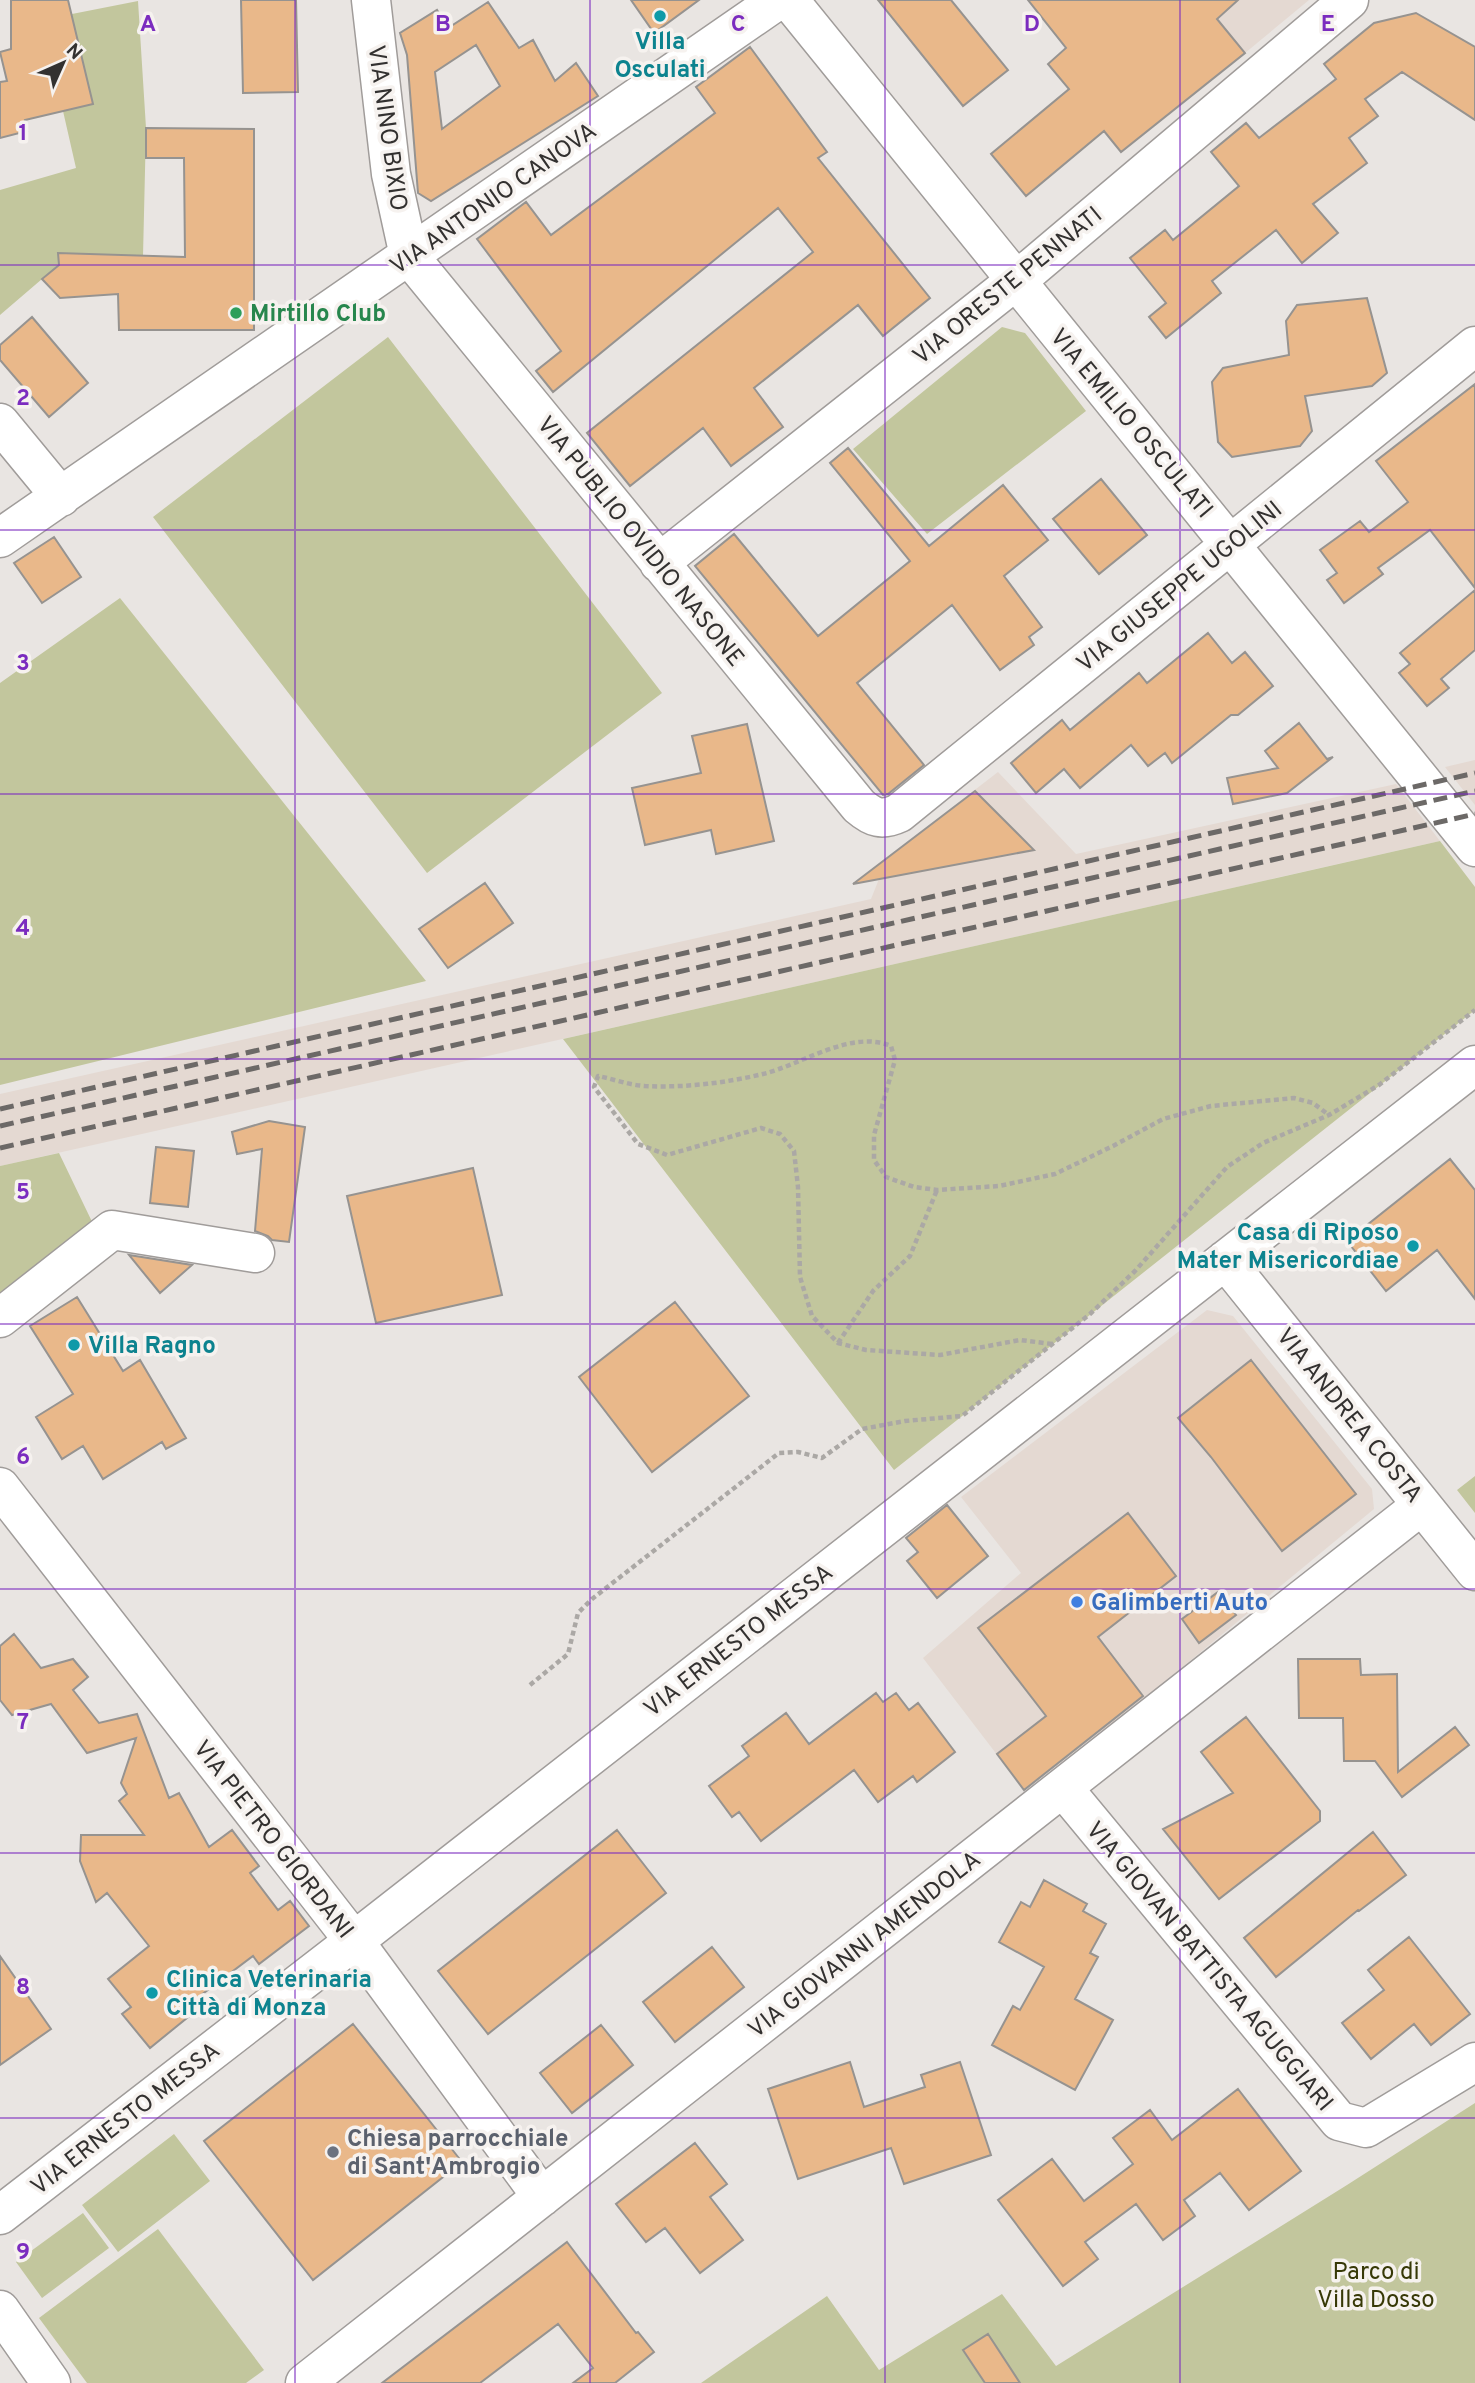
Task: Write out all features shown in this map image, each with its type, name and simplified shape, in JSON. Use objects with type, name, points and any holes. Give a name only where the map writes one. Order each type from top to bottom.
[{"type":"street","name":"VIA NINO BIXIO","points":[[371,0],[391,174],[409,256]]},
{"type":"street","name":"VIA ANTONIO CANOVA","points":[[0,538],[778,0]]},
{"type":"street","name":"VIA EMILIO OSCULATI","points":[[789,0],[1475,847]]},
{"type":"street","name":"VIA ORESTE PENNATI","points":[[659,563],[1015,281],[1349,0]]},
{"type":"street","name":"VIA PUBLIO OVIDIO NASONE","points":[[409,256],[859,806],[880,819]]},
{"type":"street","name":"VIA GIUSEPPE UGOLINI","points":[[880,819],[899,813],[1475,346]]},
{"type":"street","points":[[0,423],[61,497]]},
{"type":"street","name":"VIA ERNESTO MESSA","points":[[0,2215],[1475,1065]]},
{"type":"street","points":[[0,1318],[112,1230],[254,1253]]},
{"type":"street","name":"VIA ANDREA COSTA","points":[[1225,1260],[1475,1571]]},
{"type":"street","name":"VIA PIETRO GIORDANI","points":[[0,1487],[354,1941],[542,2197]]},
{"type":"street","name":"VIA GIOVANNI AMENDOLA","points":[[305,2383],[1422,1505]]},
{"type":"street","name":"VIA GIOVAN BATTISTA AGUGGIARI","points":[[1063,1788],[1339,2121],[1366,2128],[1475,2062]]},
{"type":"street","points":[[0,2310],[51,2383]]},
{"type":"path","points":[[530,1685],[568,1654],[578,1613],[592,1599],[779,1453],[798,1452],[821,1458],[862,1429],[905,1421],[962,1416],[1090,1314],[1135,1271],[1227,1167],[1263,1143],[1329,1115],[1379,1085],[1475,1010]]},
{"type":"path","points":[[1052,1344],[1020,1340],[940,1354],[866,1350],[838,1343],[812,1316],[800,1277],[798,1186],[794,1151],[780,1134],[761,1129],[667,1154],[638,1144],[594,1087],[598,1076],[643,1086],[697,1085],[764,1074],[839,1046],[877,1040],[891,1046],[895,1060],[874,1135],[874,1160],[886,1177],[914,1187],[937,1190],[999,1186],[1055,1174],[1163,1119],[1211,1106],[1294,1098],[1313,1103],[1329,1115]]},
{"type":"path","points":[[838,1343],[873,1291],[910,1256],[937,1190]]},
{"type":"shaded area","points":[[1202,0],[1309,0],[1245,53]]},
{"type":"shaded area","points":[[1475,760],[1475,805],[1445,767]]},
{"type":"shaded area","points":[[998,772],[1076,854],[1396,784],[1440,841],[0,1166],[0,1094],[871,899],[879,879],[872,869]]},
{"type":"shaded area","points":[[1207,1310],[1233,1316],[1372,1489],[1374,1509],[1145,1698],[1024,1790],[923,1658],[1021,1573],[961,1497]]},
{"type":"green space","points":[[138,1],[146,128],[143,256],[58,253],[59,271],[49,273],[0,315],[0,190],[76,168],[63,111],[93,103],[76,34],[11,26]]},
{"type":"green space","points":[[1002,327],[1025,333],[1086,411],[927,534],[853,449]]},
{"type":"green space","points":[[388,337],[662,693],[427,873],[153,517]]},
{"type":"green space","points":[[120,598],[426,981],[0,1085],[0,683]]},
{"type":"green space","points":[[1440,841],[1475,887],[1475,1010],[894,1470],[563,1039]]},
{"type":"green space","points":[[59,1153],[96,1230],[0,1302],[0,1166]]},
{"type":"green space","points":[[1475,1476],[1475,1513],[1457,1490]]},
{"type":"green space","name":"Parco di Villa Dosso","points":[[1475,2103],[1475,2383],[701,2383],[827,2296],[879,2370],[1002,2294],[1056,2366]]},
{"type":"green space","points":[[174,2134],[210,2181],[118,2252],[82,2205]]},
{"type":"green space","points":[[83,2213],[109,2248],[42,2298],[16,2262]]},
{"type":"green space","points":[[158,2229],[264,2370],[246,2383],[87,2383],[39,2318]]},
{"type":"building","points":[[11,0],[68,0],[93,104],[25,120],[27,131],[0,138],[0,82],[7,81],[0,52],[11,49]]},
{"type":"building","points":[[241,0],[296,0],[298,92],[243,93]]},
{"type":"building","name":"Villa Osculati","points":[[631,0],[699,0],[654,33]]},
{"type":"building","points":[[878,0],[951,0],[1008,70],[963,106]]},
{"type":"building","points":[[1028,0],[1238,0],[1217,19],[1245,53],[1121,152],[1104,131],[1026,196],[991,154],[1069,89],[1048,64],[1066,48]]},
{"type":"building","points":[[488,2],[519,48],[533,40],[555,81],[576,63],[598,96],[431,201],[418,193],[407,55],[400,33],[437,10],[448,28]],"holes":[[[476,45],[500,86],[442,129],[435,72]]]},
{"type":"building","points":[[1416,13],[1475,47],[1475,120],[1402,72],[1365,99],[1378,116],[1349,138],[1367,163],[1313,204],[1338,233],[1302,263],[1276,230],[1212,281],[1221,293],[1166,338],[1149,317],[1166,303],[1130,258],[1165,230],[1173,240],[1239,186],[1211,152],[1246,123],[1259,138],[1336,79],[1324,64],[1374,23]]},
{"type":"building","points":[[750,47],[827,152],[818,158],[930,298],[883,336],[858,305],[754,388],[783,427],[731,466],[703,428],[630,486],[587,433],[813,252],[778,208],[553,392],[536,371],[561,351],[477,239],[526,202],[551,235],[715,113],[696,87]]},
{"type":"building","points":[[146,128],[254,129],[254,330],[119,330],[118,294],[60,298],[42,279],[59,265],[58,253],[185,257],[184,158],[146,158]]},
{"type":"building","points":[[1367,298],[1387,373],[1372,386],[1305,396],[1312,431],[1300,446],[1232,457],[1218,442],[1212,382],[1223,368],[1289,355],[1286,321],[1297,305]]},
{"type":"building","points":[[32,317],[88,383],[49,417],[0,360],[0,345]]},
{"type":"building","points":[[1475,384],[1475,588],[1430,530],[1378,568],[1383,574],[1344,603],[1327,580],[1337,573],[1320,550],[1360,521],[1369,532],[1408,502],[1376,461]]},
{"type":"building","points":[[848,448],[929,546],[1003,485],[1048,540],[1004,576],[1042,627],[1029,637],[1034,645],[1000,670],[952,605],[857,683],[924,765],[888,794],[883,795],[695,566],[734,534],[818,636],[910,561],[830,463]]},
{"type":"building","points":[[1101,479],[1147,535],[1099,574],[1053,519]]},
{"type":"building","points":[[54,537],[81,577],[42,603],[14,563]]},
{"type":"building","points":[[1475,590],[1475,650],[1441,679],[1449,688],[1427,706],[1399,673],[1410,664],[1400,653]]},
{"type":"building","points":[[1208,633],[1232,663],[1245,652],[1273,686],[1238,715],[1231,715],[1172,763],[1165,753],[1148,766],[1131,745],[1080,788],[1064,769],[1036,793],[1011,763],[1062,720],[1070,730],[1139,673],[1147,683]]},
{"type":"building","points":[[1299,723],[1327,759],[1333,757],[1287,793],[1233,804],[1227,778],[1278,768],[1265,751]]},
{"type":"building","points":[[747,724],[774,841],[716,854],[711,830],[645,845],[632,788],[701,773],[692,736]]},
{"type":"building","points":[[975,791],[1034,850],[853,884]]},
{"type":"building","points":[[485,883],[513,923],[448,968],[419,929]]},
{"type":"building","points":[[269,1121],[305,1127],[289,1242],[272,1240],[255,1231],[262,1149],[237,1154],[232,1132]]},
{"type":"building","points":[[156,1147],[194,1151],[188,1207],[150,1203]]},
{"type":"building","name":"Casa di Riposo Mater Misericordiae","points":[[1450,1159],[1475,1190],[1475,1299],[1437,1250],[1386,1291],[1347,1241]]},
{"type":"building","points":[[473,1168],[502,1295],[376,1323],[347,1196]]},
{"type":"building","points":[[129,1255],[192,1265],[160,1293]]},
{"type":"building","points":[[77,1297],[123,1371],[140,1360],[186,1438],[166,1449],[162,1442],[103,1479],[83,1446],[62,1459],[36,1417],[73,1394],[30,1326]]},
{"type":"building","points":[[675,1302],[749,1396],[652,1472],[579,1377]]},
{"type":"building","points":[[1251,1360],[1356,1494],[1282,1551],[1178,1418]]},
{"type":"building","points":[[947,1505],[988,1556],[937,1598],[907,1561],[918,1552],[906,1538]]},
{"type":"building","name":"Galimberti Auto","points":[[1128,1513],[1176,1576],[1098,1637],[1143,1696],[1024,1790],[997,1754],[1046,1716],[978,1628]]},
{"type":"building","points":[[1218,1592],[1236,1615],[1199,1643],[1182,1619]]},
{"type":"building","points":[[14,1634],[41,1668],[73,1659],[88,1677],[73,1690],[99,1723],[137,1714],[169,1798],[179,1793],[209,1847],[232,1830],[259,1866],[250,1873],[278,1910],[290,1901],[309,1926],[259,1964],[253,1956],[192,2002],[198,2009],[150,2048],[122,2014],[131,2007],[108,1979],[149,1946],[107,1893],[96,1902],[80,1861],[81,1835],[144,1835],[119,1801],[127,1794],[121,1783],[136,1738],[87,1753],[51,1704],[12,1715],[0,1700],[0,1646]]},
{"type":"building","points":[[1298,1659],[1360,1659],[1361,1675],[1397,1674],[1398,1772],[1455,1727],[1469,1745],[1402,1797],[1375,1761],[1344,1761],[1343,1718],[1299,1718]]},
{"type":"building","points":[[876,1693],[883,1702],[896,1693],[909,1710],[918,1703],[955,1752],[917,1782],[913,1776],[878,1802],[854,1770],[761,1841],[739,1812],[732,1817],[709,1786],[749,1756],[742,1746],[786,1713],[809,1744]]},
{"type":"building","points":[[1246,1717],[1320,1811],[1320,1821],[1219,1899],[1163,1829],[1233,1793],[1201,1752]]},
{"type":"building","points":[[617,1830],[666,1893],[488,2034],[438,1971]]},
{"type":"building","points":[[1373,1832],[1406,1875],[1276,1977],[1244,1938]]},
{"type":"building","points":[[1044,1880],[1087,1904],[1083,1911],[1106,1924],[1090,1953],[1098,1957],[1075,1999],[1113,2020],[1075,2090],[992,2045],[1013,2006],[1020,2010],[1044,1967],[999,1942],[1021,1902],[1030,1907]]},
{"type":"building","points":[[1409,1937],[1470,2014],[1431,2045],[1414,2024],[1371,2059],[1342,2023],[1384,1990],[1368,1970]]},
{"type":"building","points":[[712,1947],[744,1987],[675,2042],[643,2002]]},
{"type":"building","points":[[0,1956],[51,2029],[0,2065]]},
{"type":"building","name":"Chiesa parrocchiale di Sant'Ambrogio","points":[[353,2024],[462,2162],[313,2280],[204,2141]]},
{"type":"building","points":[[601,2025],[633,2065],[572,2113],[540,2073]]},
{"type":"building","points":[[850,2062],[864,2107],[925,2087],[921,2075],[960,2062],[991,2155],[904,2184],[891,2148],[798,2179],[768,2089]]},
{"type":"building","points":[[1238,2089],[1301,2171],[1249,2210],[1220,2173],[1184,2200],[1195,2216],[1163,2240],[1136,2204],[1085,2242],[1098,2259],[1063,2286],[998,2200],[1052,2159],[1084,2201],[1133,2164],[1113,2138],[1150,2110],[1172,2140]]},
{"type":"building","points":[[695,2143],[727,2184],[710,2197],[743,2240],[700,2273],[665,2228],[646,2242],[616,2204]]},
{"type":"building","points":[[567,2242],[636,2333],[638,2332],[654,2352],[615,2383],[573,2383],[593,2368],[558,2324],[480,2383],[382,2383]]},
{"type":"building","points":[[988,2334],[1020,2383],[985,2383],[963,2350]]},
{"type":"railway","points":[[0,1109],[1475,773]]},
{"type":"railway","points":[[0,1126],[1475,791]]},
{"type":"railway","points":[[0,1148],[1475,814]]},
{"type":"place","name":"Villa Osculati","points":[[660,16]]},
{"type":"place","name":"Mirtillo Club","points":[[236,313]]},
{"type":"place","name":"Casa di Riposo Mater Misericordiae","points":[[1413,1246]]},
{"type":"place","name":"Villa Ragno","points":[[74,1345]]},
{"type":"place","name":"Galimberti Auto","points":[[1077,1602]]},
{"type":"place","name":"Clinica Veterinaria Città di Monza","points":[[152,1993]]},
{"type":"place","name":"Chiesa parrocchiale di Sant'Ambrogio","points":[[333,2152]]}]
